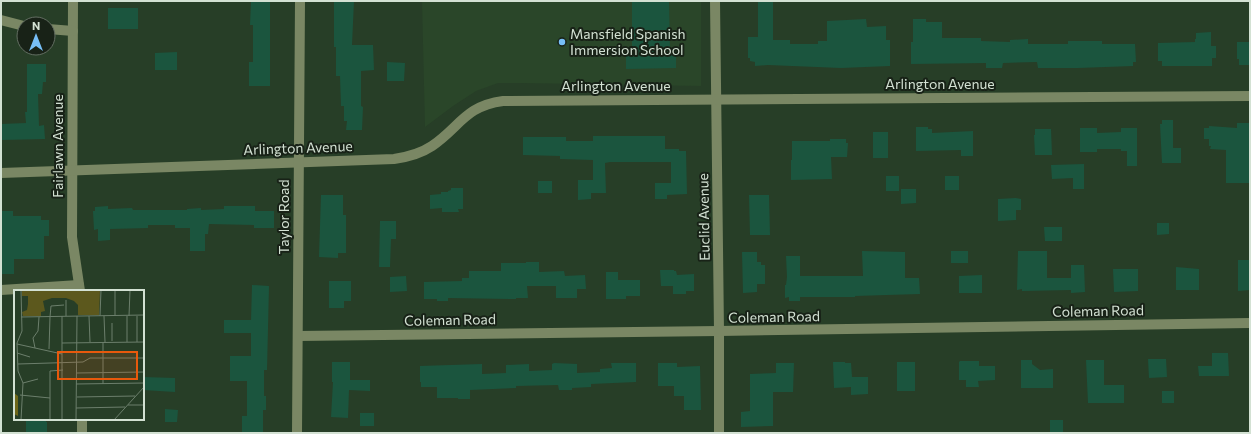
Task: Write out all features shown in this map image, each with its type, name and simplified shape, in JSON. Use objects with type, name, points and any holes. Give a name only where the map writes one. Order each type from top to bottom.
[{"type":"street","name":"Fairlawn Avenue","points":[[73,1],[72,237],[79,288]]},
{"type":"street","name":"Taylor Road","points":[[297,433],[300,1]]},
{"type":"street","name":"Euclid Avenue","points":[[714,1],[719,433]]},
{"type":"street","points":[[1,20],[16,24]]},
{"type":"street","points":[[56,29],[73,30]]},
{"type":"street","name":"Arlington Avenue","points":[[1,173],[394,159],[417,154],[431,146],[469,113],[490,102],[516,100],[1250,96]]},
{"type":"street","points":[[1,290],[79,288]]},
{"type":"street","name":"Coleman Road","points":[[298,336],[1250,323]]},
{"type":"street","points":[[82,420],[82,433]]},
{"type":"shaded area","name":"Mansfield Spanish Immersion School","points":[[422,1],[701,1],[701,86],[498,83],[476,91],[425,127]]},
{"type":"building","points":[[251,1],[270,1],[270,86],[249,86],[249,62],[253,62],[253,25],[250,25]]},
{"type":"building","points":[[334,1],[354,1],[352,45],[373,45],[374,70],[361,71],[361,106],[363,107],[362,130],[346,130],[347,121],[344,121],[344,106],[341,106],[340,76],[336,76],[336,47],[334,47]]},
{"type":"building","points":[[632,1],[669,1],[670,50],[676,50],[676,68],[626,69],[626,50],[632,50]]},
{"type":"building","points":[[758,1],[773,1],[773,40],[790,40],[790,44],[818,44],[818,41],[827,41],[827,21],[866,19],[867,27],[886,26],[886,40],[890,40],[890,66],[841,68],[768,65],[755,66],[755,62],[750,61],[750,58],[748,58],[748,37],[758,37]]},
{"type":"building","points":[[108,8],[138,8],[138,29],[108,29]]},
{"type":"building","points":[[913,19],[926,19],[926,22],[942,22],[942,38],[981,38],[981,41],[1010,42],[1010,40],[1028,39],[1028,44],[1068,44],[1068,41],[1102,41],[1102,44],[1135,44],[1136,62],[1133,62],[1133,66],[1078,68],[1038,68],[1037,62],[1003,63],[1002,68],[986,68],[986,63],[911,64]]},
{"type":"building","points":[[1211,32],[1211,46],[1216,46],[1216,58],[1212,58],[1212,66],[1162,66],[1162,61],[1158,61],[1158,43],[1195,42],[1196,33]]},
{"type":"building","points":[[1237,42],[1250,42],[1250,65],[1239,65],[1239,59],[1237,59]]},
{"type":"building","points":[[177,52],[177,70],[155,70],[155,53]]},
{"type":"building","points":[[387,62],[405,63],[404,81],[387,81]]},
{"type":"building","points":[[27,64],[46,64],[46,82],[43,82],[42,94],[38,94],[39,126],[44,125],[45,139],[1,140],[1,124],[26,123]]},
{"type":"building","points":[[1162,120],[1173,120],[1173,148],[1181,148],[1181,163],[1162,163],[1160,124],[1162,124]]},
{"type":"building","points":[[1237,123],[1250,123],[1250,183],[1226,183],[1226,150],[1210,149],[1211,146],[1209,146],[1209,139],[1204,139],[1204,128],[1209,128],[1209,126],[1237,128]]},
{"type":"building","points":[[916,127],[928,127],[928,129],[932,129],[932,133],[973,131],[973,156],[961,156],[961,150],[916,151]]},
{"type":"building","points":[[1080,128],[1097,128],[1097,133],[1121,132],[1121,128],[1137,128],[1137,166],[1127,166],[1127,151],[1121,151],[1121,149],[1097,149],[1097,152],[1080,152]]},
{"type":"building","points":[[1035,129],[1051,129],[1052,155],[1035,155]]},
{"type":"building","points":[[873,132],[888,132],[888,158],[873,158]]},
{"type":"building","points":[[593,136],[665,136],[665,149],[679,149],[679,151],[686,151],[687,194],[667,195],[667,199],[655,199],[655,183],[671,183],[671,162],[610,162],[605,163],[606,193],[591,193],[591,199],[578,200],[578,180],[593,180],[593,160],[560,159],[560,156],[523,155],[523,137],[566,137],[566,141],[593,141]]},
{"type":"building","points":[[830,139],[846,139],[846,143],[848,143],[847,157],[831,157],[832,179],[791,180],[792,141],[830,141]]},
{"type":"building","points":[[1084,164],[1084,189],[1073,189],[1073,178],[1052,179],[1051,165]]},
{"type":"building","points":[[886,176],[899,176],[899,191],[886,191]]},
{"type":"building","points":[[945,176],[959,176],[959,190],[945,190]]},
{"type":"building","points":[[538,181],[552,181],[552,193],[538,193]]},
{"type":"building","points":[[451,188],[463,188],[463,209],[458,209],[459,212],[442,212],[442,208],[430,209],[430,195],[448,192]]},
{"type":"building","points":[[901,189],[916,189],[916,203],[901,204]]},
{"type":"building","points":[[321,195],[343,195],[343,215],[346,215],[346,253],[338,253],[338,258],[319,257]]},
{"type":"building","points":[[749,195],[769,195],[770,235],[750,235]]},
{"type":"building","points":[[998,199],[1021,199],[1021,210],[1016,210],[1016,220],[998,221]]},
{"type":"building","points":[[108,206],[108,209],[132,208],[133,210],[187,210],[201,208],[201,210],[224,209],[224,206],[255,206],[255,211],[274,211],[274,228],[254,228],[254,225],[209,224],[208,234],[205,234],[205,251],[190,251],[190,228],[175,228],[175,225],[148,225],[148,228],[110,229],[110,240],[98,241],[98,229],[94,230],[93,211],[95,211],[95,207]]},
{"type":"building","points":[[2,211],[13,211],[13,216],[41,216],[41,220],[49,220],[49,236],[44,236],[44,259],[14,259],[14,274],[1,274]]},
{"type":"building","points":[[380,221],[396,221],[396,239],[391,239],[390,267],[379,267]]},
{"type":"building","points":[[1157,223],[1169,223],[1169,234],[1157,235]]},
{"type":"building","points":[[1044,227],[1062,227],[1062,241],[1045,241]]},
{"type":"building","points":[[862,251],[905,252],[905,278],[919,278],[920,294],[855,297],[800,297],[800,301],[789,301],[789,297],[785,298],[785,285],[787,277],[786,256],[800,256],[800,276],[863,276]]},
{"type":"building","points":[[951,251],[968,251],[968,263],[951,263]]},
{"type":"building","points":[[1018,251],[1047,251],[1047,278],[1071,278],[1071,265],[1084,265],[1085,292],[1071,293],[1071,290],[1017,290]]},
{"type":"building","points":[[742,252],[757,252],[757,262],[761,262],[761,265],[765,265],[765,284],[757,284],[757,292],[743,293]]},
{"type":"building","points":[[1238,260],[1250,260],[1250,290],[1238,291]]},
{"type":"building","points":[[539,262],[539,272],[564,271],[565,276],[585,275],[586,289],[577,289],[577,298],[556,298],[556,286],[527,286],[528,298],[448,298],[448,301],[424,299],[424,282],[462,281],[462,278],[469,278],[469,271],[501,271],[501,263]]},
{"type":"building","points":[[1176,267],[1199,269],[1199,290],[1176,290]]},
{"type":"building","points":[[1113,269],[1138,269],[1138,291],[1114,292]]},
{"type":"building","points":[[660,270],[674,270],[676,271],[677,275],[694,274],[694,291],[686,291],[686,294],[673,294],[673,286],[661,286]]},
{"type":"building","points":[[606,272],[618,272],[618,280],[640,280],[640,296],[626,296],[626,299],[606,299]]},
{"type":"building","points":[[982,275],[982,293],[959,293],[959,276]]},
{"type":"building","points":[[406,276],[407,291],[390,292],[390,277]]},
{"type":"building","points":[[329,281],[351,281],[351,301],[344,301],[344,308],[329,308]]},
{"type":"building","points":[[252,285],[269,286],[267,370],[264,370],[264,396],[266,396],[266,410],[263,410],[263,433],[242,433],[242,416],[247,416],[247,381],[230,381],[230,356],[251,356],[251,333],[224,333],[224,320],[251,320]]},
{"type":"building","points":[[1212,353],[1228,353],[1229,376],[1199,376],[1198,366],[1212,366]]},
{"type":"building","points":[[1148,359],[1166,359],[1167,377],[1149,378]]},
{"type":"building","points":[[1021,360],[1032,360],[1032,364],[1040,370],[1053,369],[1053,388],[1021,388]]},
{"type":"building","points":[[1086,360],[1104,360],[1104,385],[1124,385],[1124,403],[1088,403]]},
{"type":"building","points":[[960,361],[979,361],[979,366],[995,366],[995,380],[978,381],[979,387],[966,387],[966,380],[959,380]]},
{"type":"building","points":[[332,362],[350,362],[350,380],[370,380],[370,391],[349,390],[348,418],[331,417],[333,382]]},
{"type":"building","points":[[833,362],[851,363],[852,377],[868,377],[868,394],[851,395],[851,387],[834,388]]},
{"type":"building","points":[[897,362],[915,362],[915,391],[897,391]]},
{"type":"building","points":[[611,363],[636,363],[636,382],[591,384],[591,387],[572,388],[572,390],[559,390],[558,385],[516,386],[516,388],[470,390],[470,399],[458,399],[437,398],[437,387],[421,387],[420,382],[420,366],[482,364],[482,374],[506,373],[506,365],[529,364],[529,371],[552,370],[552,364],[577,364],[577,373],[600,372],[600,369],[612,368]]},
{"type":"building","points":[[658,363],[677,363],[677,367],[700,366],[701,410],[684,410],[684,396],[674,396],[674,386],[658,386]]},
{"type":"building","points":[[776,363],[794,363],[793,392],[773,392],[773,426],[741,427],[741,412],[750,411],[750,374],[776,373]]},
{"type":"building","points":[[144,377],[175,378],[175,392],[144,390]]},
{"type":"building","points":[[1162,391],[1174,391],[1174,403],[1162,403]]},
{"type":"building","points":[[165,409],[178,410],[177,422],[165,422]]},
{"type":"building","points":[[360,413],[374,413],[374,426],[360,426]]},
{"type":"building","points":[[26,420],[46,420],[47,433],[26,432]]},
{"type":"building","points":[[1050,420],[1063,420],[1063,433],[1050,433]]},
{"type":"place","name":"Mansfield Spanish Immersion School","points":[[562,42]]}]
